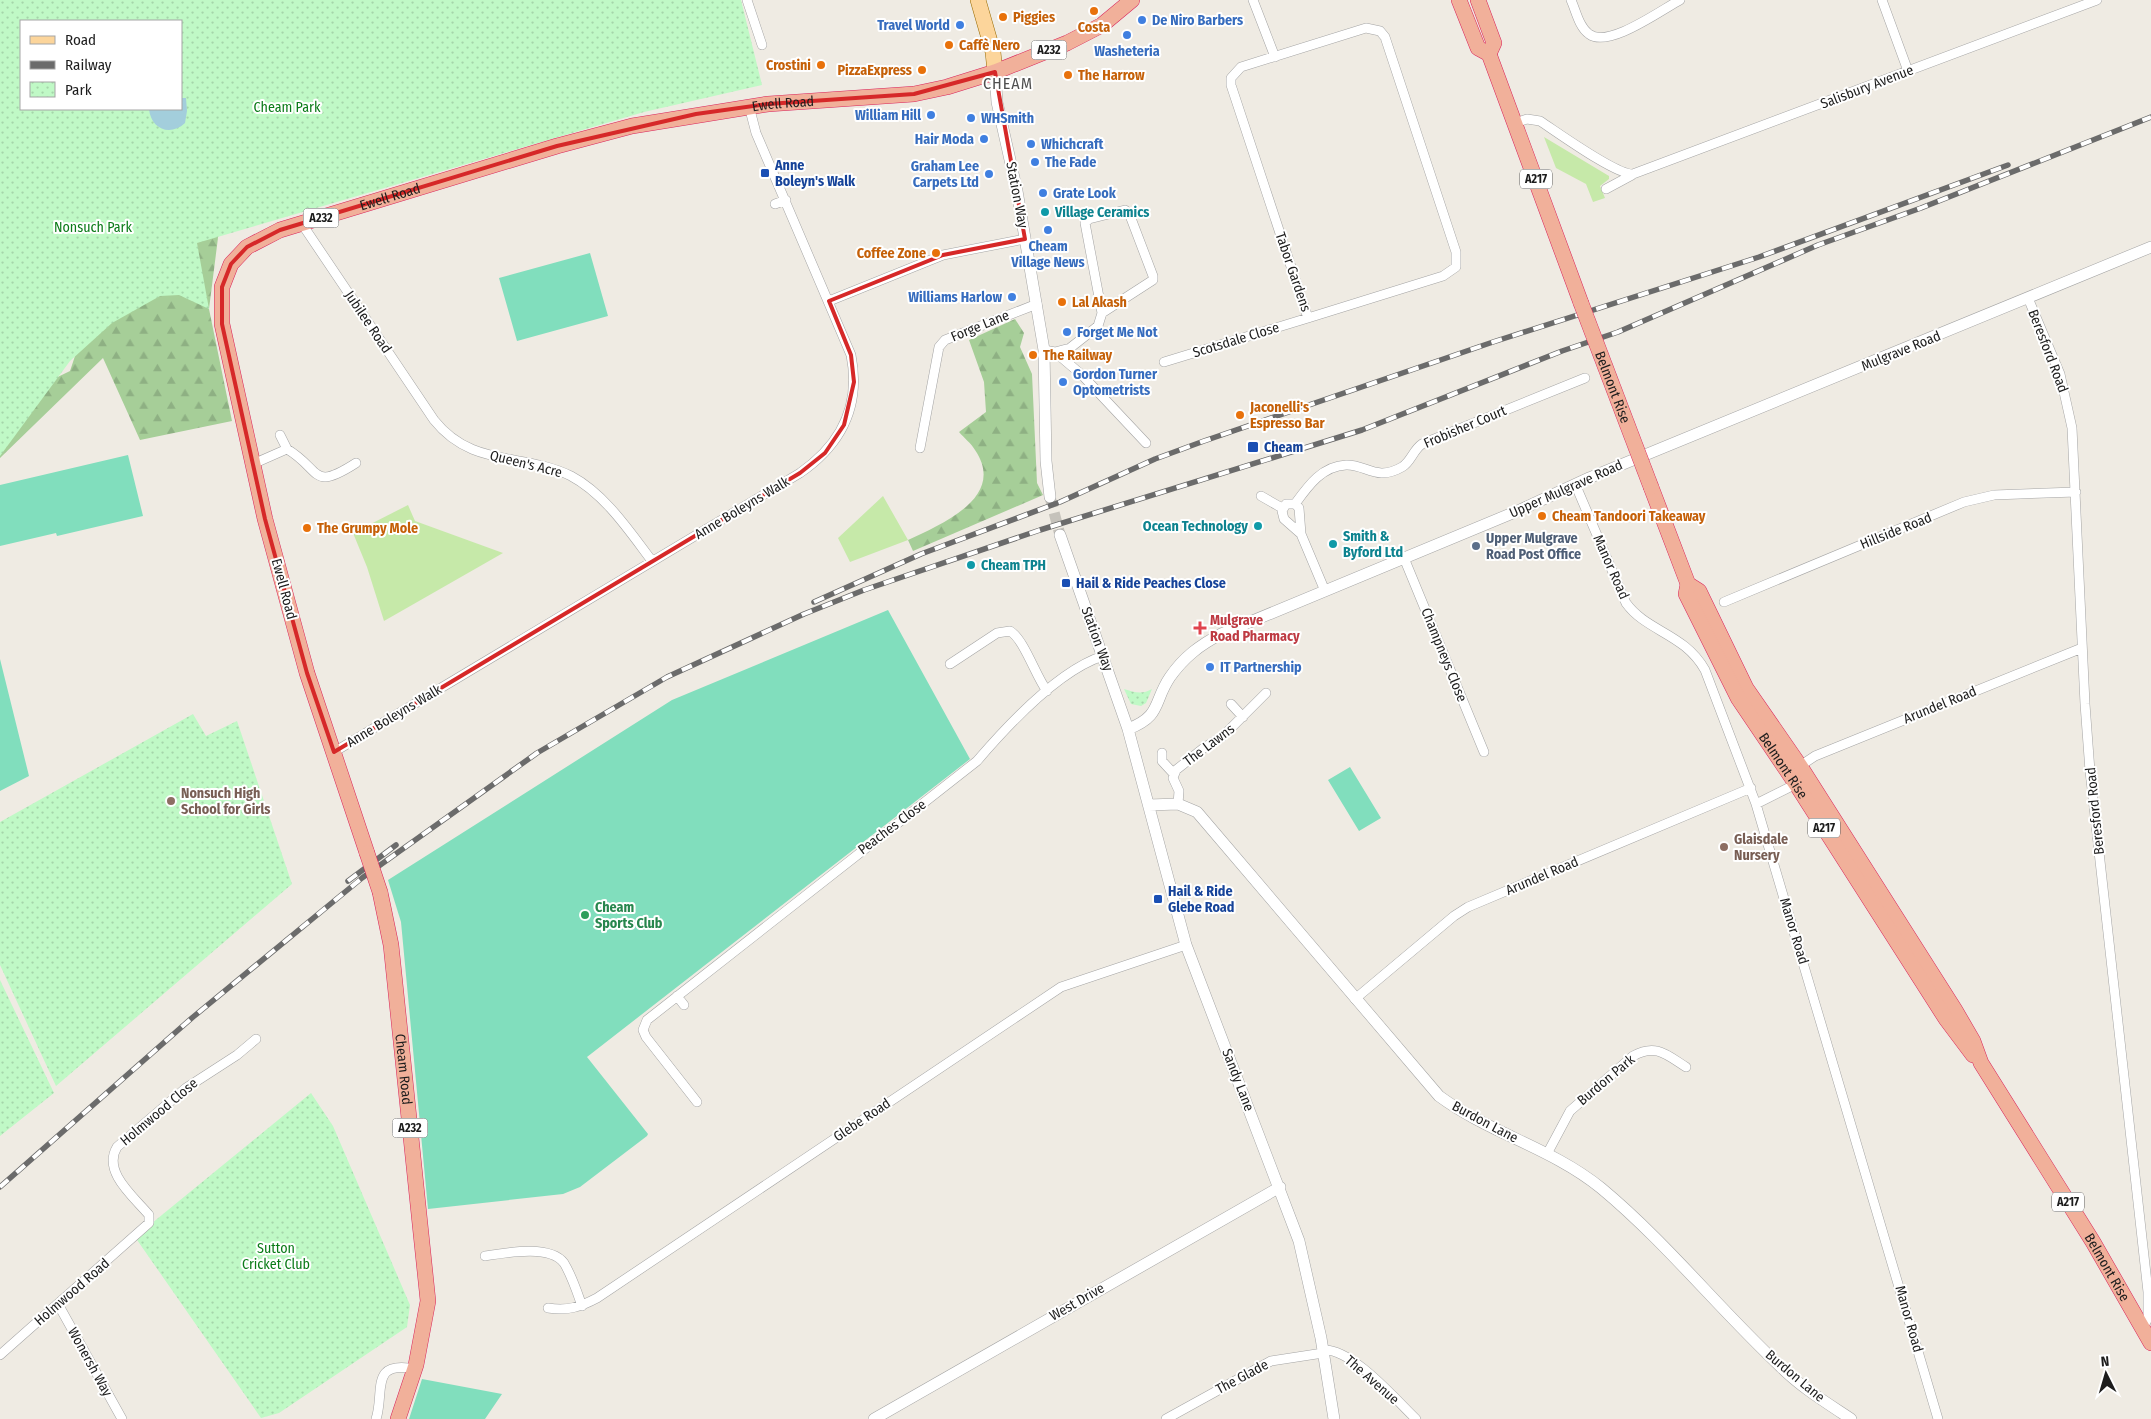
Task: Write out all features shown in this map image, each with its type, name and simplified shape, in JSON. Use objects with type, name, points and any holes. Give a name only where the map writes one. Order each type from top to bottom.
[{"type":"highway","name":"A232","points":[[995,72],[1066,43],[1102,25],[1132,0]]},
{"type":"highway","name":"A217","points":[[1459,0],[1478,48],[1489,54],[1515,123]]},
{"type":"highway","name":"A217","points":[[1478,0],[1494,43],[1489,54]]},
{"type":"highway","name":"Ewell Road","points":[[334,752],[306,673],[253,464],[222,324],[223,281],[231,264],[247,247],[280,230],[596,135],[679,117],[749,106],[817,99],[914,94],[947,87],[995,72]]},
{"type":"highway","name":"Belmont Rise","points":[[1515,123],[1688,584],[1686,594],[1738,698],[1796,784],[1946,1019],[1965,1046],[1981,1063],[2088,1234],[2151,1343]]},
{"type":"highway","name":"Belmont Rise","points":[[1688,584],[1699,591],[1746,688],[1800,766],[1956,1010],[1973,1041],[1981,1063]]},
{"type":"highway","name":"Cheam Road","points":[[334,752],[380,892],[391,945],[428,1301],[424,1331],[415,1369],[398,1419]]},
{"type":"main road","points":[[978,0],[990,42],[995,72]]},
{"type":"street","points":[[747,0],[762,46]]},
{"type":"street","points":[[1253,0],[1275,56]]},
{"type":"street","points":[[1571,0],[1584,30],[1592,36],[1601,39],[1616,35],[1680,0]]},
{"type":"street","points":[[1882,0],[1908,71]]},
{"type":"street","name":"Salisbury Avenue","points":[[1606,189],[1637,173],[2093,1]]},
{"type":"street","name":"Tabor Gardens","points":[[1366,28],[1380,31],[1385,38],[1456,252],[1456,267],[1443,276],[1308,318],[1231,85],[1231,78],[1241,67],[1275,56],[1366,28]]},
{"type":"street","name":"Station Way","points":[[995,72],[997,102],[1025,239],[1036,304],[1049,351],[1046,461],[1050,497]]},
{"type":"street","name":"Anne Boleyns Walk","points":[[334,752],[800,473],[825,453],[836,440],[850,410],[854,382],[851,354],[756,133],[749,106]]},
{"type":"street","points":[[1515,123],[1527,119],[1540,121],[1618,171],[1628,174],[1637,173]]},
{"type":"street","points":[[774,204],[786,200]]},
{"type":"street","points":[[1049,351],[1070,348],[1098,326],[1102,314],[1085,223],[1089,219],[1126,210],[1133,222],[1153,280],[1102,314]]},
{"type":"street","name":"Jubilee Road","points":[[302,224],[434,420]]},
{"type":"street","points":[[829,301],[943,255],[1025,239]]},
{"type":"street","name":"Mulgrave Road","points":[[1650,453],[2151,247]]},
{"type":"street","name":"Beresford Road","points":[[2028,298],[2064,390],[2072,428],[2082,648],[2090,771],[2148,1292],[2148,1318],[2143,1328]]},
{"type":"street","name":"Forge Lane","points":[[920,448],[939,347],[945,340],[1036,304]]},
{"type":"street","name":"Scotsdale Close","points":[[1164,362],[1308,318]]},
{"type":"street","points":[[1049,351],[1082,375],[1146,443]]},
{"type":"street","name":"Frobisher Court","points":[[1295,504],[1321,474],[1338,466],[1347,464],[1376,473],[1402,467],[1407,463],[1415,449],[1422,444],[1585,378]]},
{"type":"street","name":"Queen's Acre","points":[[434,420],[450,438],[473,451],[559,471],[581,483],[611,509],[652,561]]},
{"type":"street","points":[[280,435],[287,449],[321,477],[335,477],[356,463]]},
{"type":"street","points":[[253,464],[287,449]]},
{"type":"street","name":"Upper Mulgrave Road","points":[[1128,729],[1149,718],[1169,678],[1194,650],[1221,634],[1576,486],[1589,478],[1650,453]]},
{"type":"street","name":"Manor Road","points":[[1576,486],[1626,603],[1635,613],[1684,644],[1699,659],[1751,788],[1938,1419]]},
{"type":"street","name":"Hillside Road","points":[[1724,602],[1964,502],[1994,495],[2076,492]]},
{"type":"street","points":[[1261,496],[1282,508],[1284,519],[1301,534]]},
{"type":"street","points":[[1282,508],[1289,503],[1295,504],[1300,511],[1301,534],[1325,591]]},
{"type":"street","name":"Station Way","points":[[1060,535],[1133,743]]},
{"type":"street","name":"Champneys Close","points":[[1404,558],[1484,752]]},
{"type":"street","points":[[950,664],[997,633],[1010,631],[1017,636],[1036,674],[1048,691]]},
{"type":"street","name":"Arundel Road","points":[[1800,766],[1815,756],[2082,648]]},
{"type":"street","name":"Peaches Close","points":[[698,1102],[646,1037],[643,1030],[647,1020],[977,761],[1013,719],[1048,691],[1083,665],[1103,656]]},
{"type":"street","name":"The Lawns","points":[[1178,804],[1180,797],[1174,774],[1183,764],[1223,736],[1266,693]]},
{"type":"street","points":[[1231,704],[1243,717]]},
{"type":"street","name":"Sandy Lane","points":[[1133,743],[1186,945],[1280,1187],[1306,1267],[1323,1351],[1334,1419]]},
{"type":"street","points":[[1162,753],[1162,760],[1174,774]]},
{"type":"street","points":[[1756,804],[1796,784]]},
{"type":"street","name":"Arundel Road","points":[[1355,999],[1454,916],[1468,907],[1751,788]]},
{"type":"street","points":[[1149,805],[1178,804]]},
{"type":"street","name":"Burdon Lane","points":[[1178,804],[1191,808],[1207,824],[1440,1096],[1467,1115],[1547,1154],[1586,1176],[1615,1200],[1781,1367],[1838,1415],[1851,1419]]},
{"type":"street","name":"Glebe Road","points":[[548,1308],[565,1311],[582,1306],[597,1298],[1060,987],[1186,945]]},
{"type":"street","points":[[677,996],[684,1005]]},
{"type":"street","name":"Holmwood Close","points":[[145,1229],[149,1223],[149,1215],[115,1172],[112,1155],[122,1142],[186,1088],[237,1055],[256,1039]]},
{"type":"street","name":"Burdon Park","points":[[1547,1154],[1570,1111],[1633,1056],[1640,1052],[1657,1050],[1686,1067]]},
{"type":"street","name":"West Drive","points":[[874,1419],[1280,1187]]},
{"type":"street","name":"Holmwood Road","points":[[0,1355],[145,1229]]},
{"type":"street","points":[[486,1256],[549,1252],[563,1262],[582,1306]]},
{"type":"street","name":"Wonersh Way","points":[[58,1304],[122,1419]]},
{"type":"street","name":"The Glade","points":[[1166,1419],[1271,1361],[1323,1351]]},
{"type":"street","name":"The Avenue","points":[[1323,1351],[1338,1352],[1353,1361],[1416,1419]]},
{"type":"street","points":[[376,1419],[380,1402],[380,1382],[385,1373],[399,1368],[415,1369]]},
{"type":"highlighted area","points":[[995,72],[1025,239],[943,255],[829,301],[851,355],[854,382],[844,425],[825,453],[800,473],[334,752],[307,673],[265,519],[222,324],[222,287],[231,264],[247,247],[280,230],[557,146],[696,114],[768,104],[914,94]]},
{"type":"green space","name":"Nonsuch Park","points":[[0,0],[20,20],[20,110],[181,110],[220,222],[209,309],[232,421],[140,440],[103,358],[0,458],[0,405],[70,371],[106,263],[0,127]]},
{"type":"green space","name":"Cheam Park","points":[[0,0],[741,0],[762,85],[644,112],[197,243],[209,309],[179,295],[160,296],[112,323],[70,361],[0,456]]},
{"type":"green space","points":[[1544,137],[1609,176],[1609,179],[1600,186],[1605,198],[1593,202],[1586,184],[1556,168]]},
{"type":"green space","points":[[590,253],[608,316],[517,341],[499,278]]},
{"type":"green space","points":[[1015,319],[1024,333],[1020,347],[1032,374],[1037,483],[1043,495],[913,551],[908,540],[953,517],[966,507],[977,495],[983,482],[983,467],[975,450],[959,432],[986,412],[984,382],[969,340]]},
{"type":"green space","points":[[128,455],[143,516],[57,536],[56,533],[0,546],[0,485]]},
{"type":"green space","points":[[883,496],[908,540],[850,562],[838,538]]},
{"type":"green space","points":[[408,505],[415,521],[503,553],[384,621],[367,567],[353,533]]},
{"type":"green space","name":"Cheam Sports Club","points":[[888,610],[970,759],[587,1057],[648,1134],[647,1136],[580,1187],[563,1194],[428,1209],[401,922],[388,880],[672,700]]},
{"type":"green space","points":[[0,659],[29,776],[0,791]]},
{"type":"green space","points":[[1124,689],[1141,692],[1152,689],[1146,703],[1141,706],[1131,704]]},
{"type":"green space","points":[[193,714],[206,736],[237,721],[292,884],[56,1086],[0,965],[0,822]]},
{"type":"green space","points":[[1350,767],[1381,818],[1359,831],[1328,780]]},
{"type":"green space","points":[[0,980],[54,1093],[0,1136]]},
{"type":"green space","name":"Sutton Cricket Club","points":[[311,1093],[333,1126],[410,1305],[407,1327],[279,1413],[261,1418],[135,1237]]},
{"type":"green space","points":[[422,1379],[502,1394],[485,1419],[409,1419]]},
{"type":"water","points":[[182,98],[186,98],[187,111],[185,123],[179,127],[173,130],[162,129],[153,122],[149,110],[182,110]]},
{"type":"tunnel","points":[[1050,497],[1060,535]]},
{"type":"railway","points":[[0,1187],[193,1017],[362,878],[537,753],[667,677],[804,614],[864,590],[1040,530],[1362,430],[1562,351],[1618,332],[1818,245],[1921,208],[2151,117]]},
{"type":"railway","points":[[814,602],[921,554],[1060,502],[1155,459],[1204,441],[1493,342],[1759,257],[2008,165]]},
{"type":"railway","points":[[348,881],[396,845]]},
{"type":"place","name":"Costa","points":[[1094,11]]},
{"type":"place","name":"Piggies","points":[[1003,17]]},
{"type":"place","name":"De Niro Barbers","points":[[1142,20]]},
{"type":"place","name":"Travel World","points":[[960,25]]},
{"type":"place","name":"Washeteria","points":[[1127,35]]},
{"type":"place","name":"Caffè Nero","points":[[949,45]]},
{"type":"place","name":"Crostini","points":[[821,65]]},
{"type":"place","name":"PizzaExpress","points":[[922,70]]},
{"type":"place","name":"The Harrow","points":[[1068,75]]},
{"type":"place","name":"William Hill","points":[[931,115]]},
{"type":"place","name":"WHSmith","points":[[971,118]]},
{"type":"place","name":"Hair Moda","points":[[984,139]]},
{"type":"place","name":"Whichcraft","points":[[1031,144]]},
{"type":"place","name":"The Fade","points":[[1035,162]]},
{"type":"place","name":"Anne Boleyn's Walk","points":[[765,173]]},
{"type":"place","name":"Graham Lee Carpets Ltd","points":[[989,174]]},
{"type":"place","name":"Grate Look","points":[[1043,193]]},
{"type":"place","name":"Village Ceramics","points":[[1045,212]]},
{"type":"place","name":"Cheam Village News","points":[[1048,230]]},
{"type":"place","name":"Coffee Zone","points":[[936,253]]},
{"type":"place","name":"Williams Harlow","points":[[1012,297]]},
{"type":"place","name":"Lal Akash","points":[[1062,302]]},
{"type":"place","name":"Forget Me Not","points":[[1067,332]]},
{"type":"place","name":"The Railway","points":[[1033,355]]},
{"type":"place","name":"Gordon Turner Optometrists","points":[[1063,382]]},
{"type":"place","name":"Jaconelli's Espresso Bar","points":[[1240,415]]},
{"type":"place","name":"Cheam","points":[[1253,447]]},
{"type":"place","name":"Cheam Tandoori Takeaway","points":[[1542,516]]},
{"type":"place","name":"Ocean Technology","points":[[1258,526]]},
{"type":"place","name":"The Grumpy Mole","points":[[307,528]]},
{"type":"place","name":"Smith & Byford Ltd","points":[[1333,544]]},
{"type":"place","name":"Upper Mulgrave Road Post Office","points":[[1476,546]]},
{"type":"place","name":"Cheam TPH","points":[[971,565]]},
{"type":"place","name":"Hail & Ride Peaches Close","points":[[1066,583]]},
{"type":"place","name":"Mulgrave Road Pharmacy","points":[[1200,628]]},
{"type":"place","name":"IT Partnership","points":[[1210,667]]},
{"type":"place","name":"Nonsuch High School for Girls","points":[[171,801]]},
{"type":"place","name":"Glaisdale Nursery","points":[[1724,847]]},
{"type":"place","name":"Hail & Ride Glebe Road","points":[[1158,899]]},
{"type":"place","name":"Cheam Sports Club","points":[[585,915]]},
{"type":"district","name":"CHEAM","points":[[1008,83]]}]
